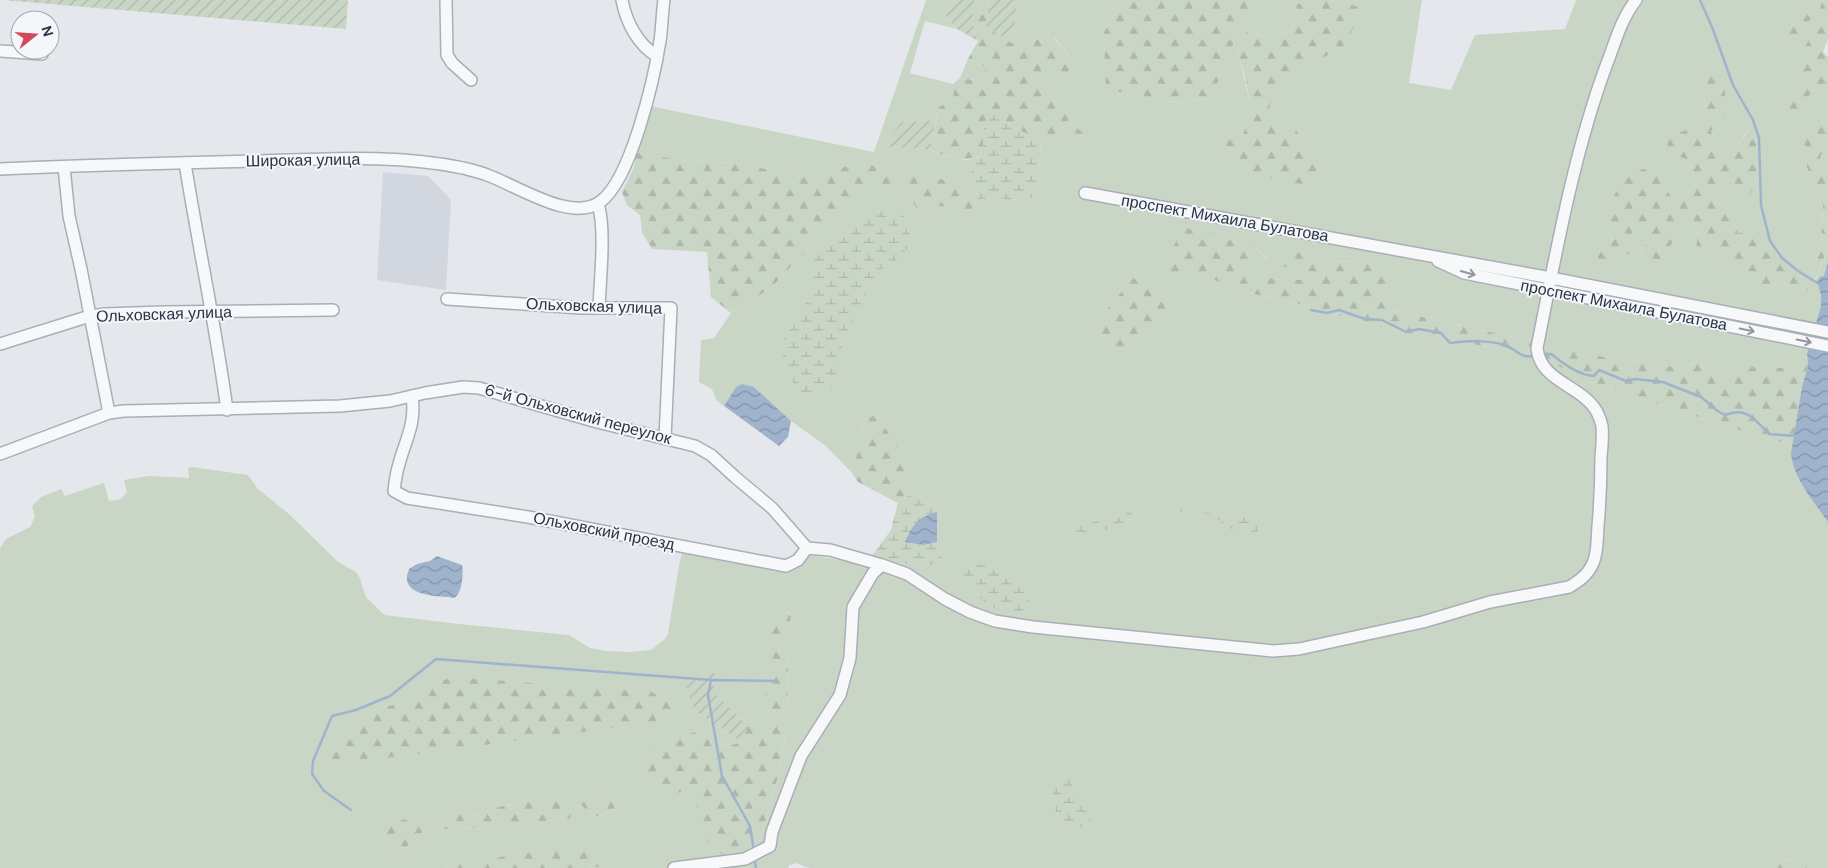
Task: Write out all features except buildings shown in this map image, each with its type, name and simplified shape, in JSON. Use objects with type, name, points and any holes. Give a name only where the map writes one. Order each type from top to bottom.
[{"type":"street","points":[[446,0],[447,55],[452,63],[471,80]]},
{"type":"street","points":[[622,0],[630,24],[638,39],[648,51],[657,56]]},
{"type":"street","points":[[599,308],[601,237],[598,204],[611,189],[624,168],[645,110],[657,56],[664,0]]},
{"type":"street","points":[[807,548],[830,550],[906,574],[970,612],[995,621],[1033,627],[1273,651],[1299,650],[1423,622],[1490,602],[1569,587],[1579,581],[1593,563],[1596,549],[1602,427],[1593,406],[1578,392],[1558,380],[1540,364],[1537,348],[1580,149],[1596,93],[1626,13],[1636,0]]},
{"type":"street","name":"Широкая улица","points":[[0,169],[384,159],[438,164],[487,174],[552,203],[572,208],[598,204]]},
{"type":"street","points":[[185,163],[219,352],[227,410]]},
{"type":"street","points":[[64,166],[69,216],[109,413]]},
{"type":"street","name":"проспект Михаила Булатова","points":[[1085,193],[1423,254],[1828,332]]},
{"type":"street","name":"проспект Михаила Булатова","points":[[1423,254],[1464,273],[1828,346]]},
{"type":"street","name":"Ольховская улица","points":[[447,299],[581,308],[671,308],[665,438]]},
{"type":"street","name":"Ольховская улица","points":[[0,344],[90,316],[105,314],[333,310]]},
{"type":"street","name":"6-й Ольховский переулок","points":[[0,454],[109,413],[124,411],[349,406],[390,401],[463,387],[479,388],[597,422],[695,446],[711,455],[772,508],[807,548]]},
{"type":"street","name":"Ольховский проезд","points":[[412,396],[413,413],[411,426],[408,441],[399,464],[394,491],[407,498],[528,517],[786,566],[798,560],[807,548]]},
{"type":"street","points":[[674,868],[745,859],[770,846],[772,832],[801,756],[840,696],[850,658],[853,607],[865,584],[882,565]]},
{"type":"shaded area","points":[[383,172],[428,176],[451,200],[446,290],[377,280]]},
{"type":"green space","points":[[3,0],[348,0],[346,29]]},
{"type":"green space","points":[[926,0],[951,0],[954,3],[945,16],[957,29],[925,21],[910,73],[953,84],[954,99],[939,107],[936,120],[902,122],[890,147],[930,149],[944,156],[967,160],[975,185],[911,174],[858,162],[811,179],[738,163],[687,161],[637,153],[650,106],[874,152]]},
{"type":"green space","points":[[951,0],[974,0],[973,26],[978,41],[957,29],[945,16],[954,3]]},
{"type":"green space","points":[[974,0],[989,0],[986,27],[1012,43],[1054,38],[1074,62],[1063,81],[1050,61],[1039,74],[1044,89],[1065,99],[1072,115],[1067,122],[1087,135],[1041,140],[1016,129],[995,114],[983,131],[983,156],[956,158],[930,149],[939,107],[954,99],[953,84],[960,78],[982,81],[986,67],[968,59],[978,41],[973,26]]},
{"type":"green space","points":[[989,0],[1017,0],[1015,27],[1007,40],[986,27]]},
{"type":"green space","points":[[1017,0],[1123,0],[1104,32],[1161,101],[1185,102],[1211,98],[1238,33],[1259,0],[1319,0],[1297,4],[1293,29],[1266,37],[1247,31],[1237,46],[1250,104],[1248,125],[1232,148],[1269,122],[1270,104],[1305,66],[1343,48],[1363,8],[1332,0],[1422,0],[1409,83],[1451,90],[1475,35],[1565,29],[1576,0],[1823,0],[1812,89],[1828,97],[1828,163],[1825,168],[1819,163],[1806,165],[1823,206],[1821,245],[1811,274],[1800,280],[1773,249],[1738,233],[1729,211],[1711,197],[1719,183],[1731,180],[1749,129],[1736,146],[1719,152],[1711,131],[1725,115],[1698,84],[1706,104],[1690,160],[1696,186],[1675,204],[1606,220],[1612,240],[1598,261],[1633,225],[1652,230],[1641,255],[1663,258],[1682,227],[1693,220],[1698,230],[1696,248],[1719,254],[1730,267],[1751,276],[1764,286],[1783,283],[1811,292],[1828,248],[1828,261],[1824,276],[1820,277],[1817,281],[1821,295],[1821,306],[1807,354],[1786,368],[1772,367],[1743,372],[1717,382],[1707,367],[1695,363],[1678,368],[1649,362],[1603,357],[1589,382],[1774,441],[1793,443],[1793,463],[1797,474],[1828,522],[1828,868],[1807,868],[1799,861],[1772,860],[1765,868],[811,868],[797,863],[788,866],[789,868],[589,868],[604,865],[451,864],[446,868],[0,868],[0,548],[6,539],[30,527],[35,517],[32,506],[41,497],[61,489],[65,496],[104,483],[109,501],[121,499],[127,492],[124,480],[149,476],[189,478],[188,468],[192,467],[248,475],[258,489],[289,514],[338,562],[356,572],[366,597],[384,615],[569,635],[590,648],[606,651],[630,652],[651,650],[665,639],[668,634],[682,553],[692,551],[798,566],[810,555],[863,564],[875,552],[894,563],[945,566],[937,542],[937,512],[915,491],[908,496],[907,461],[863,420],[862,440],[851,472],[826,446],[791,421],[754,387],[736,387],[724,406],[716,400],[712,389],[699,382],[701,340],[714,338],[731,313],[771,288],[853,200],[857,189],[903,189],[921,214],[939,206],[970,211],[978,200],[991,198],[1009,200],[1037,197],[1041,140],[1086,135],[1067,122],[1065,99],[1044,89],[1039,74],[1050,60],[1074,62],[1055,38],[1012,43],[1007,40],[1015,27]],"holes":[[[1217,234],[1242,244],[1253,244],[1268,259],[1232,267],[1274,279],[1301,281],[1303,270],[1290,248],[1321,261],[1363,262],[1383,288],[1381,302],[1387,309],[1531,341],[1529,354],[1386,329],[1295,303],[1236,290],[1193,262]],[[786,611],[791,615],[786,643],[789,679],[784,746],[776,784],[760,841],[700,816],[695,802],[687,789],[694,732],[709,740],[729,746],[741,742],[694,710],[714,673],[714,685],[718,697],[732,712],[750,723],[747,727],[760,723],[774,723],[765,699]],[[453,677],[523,683],[341,738],[356,717],[386,706],[404,704],[430,685]],[[610,795],[615,810],[595,817],[580,804],[569,819],[486,828],[448,829],[415,834],[406,849],[390,851],[385,834],[395,817],[413,822],[436,824],[457,812],[483,817],[494,808],[535,799],[572,799]]]},
{"type":"green space","points":[[1123,0],[1259,0],[1238,33],[1211,98],[1185,102],[1161,101],[1106,89],[1104,32]]},
{"type":"green space","points":[[1332,0],[1364,8],[1343,48],[1305,66],[1270,104],[1269,122],[1294,127],[1316,161],[1318,177],[1304,185],[1240,171],[1232,149],[1222,143],[1222,134],[1229,129],[1242,135],[1247,125],[1249,114],[1248,91],[1237,46],[1247,31],[1266,37],[1293,29],[1297,4]]},
{"type":"green space","points":[[1823,0],[1828,0],[1828,39],[1823,52],[1828,57],[1828,97],[1812,89],[1795,128],[1787,120],[1785,97],[1801,86],[1798,68]]},
{"type":"green space","points":[[1809,3],[1814,7],[1814,13],[1796,44],[1787,48],[1783,40],[1804,5]]},
{"type":"green space","points":[[968,59],[986,67],[982,81],[960,78]]},
{"type":"green space","points":[[1713,70],[1725,91],[1725,115],[1711,131],[1719,152],[1736,146],[1750,129],[1755,136],[1759,179],[1750,194],[1738,194],[1731,180],[1719,183],[1712,197],[1729,211],[1738,233],[1755,232],[1800,279],[1811,274],[1821,245],[1823,206],[1806,165],[1804,132],[1820,124],[1827,132],[1819,163],[1825,167],[1828,163],[1828,248],[1815,280],[1818,291],[1811,292],[1783,283],[1764,286],[1751,276],[1731,277],[1724,259],[1715,253],[1696,248],[1698,230],[1693,220],[1682,227],[1663,258],[1650,265],[1641,256],[1651,231],[1633,225],[1632,253],[1598,262],[1598,249],[1612,240],[1606,220],[1620,180],[1643,169],[1658,173],[1675,204],[1696,186],[1690,160],[1667,153],[1668,137],[1699,125],[1706,104],[1698,84],[1697,75]]},
{"type":"green space","points":[[996,114],[1016,129],[1041,140],[1037,197],[1009,200],[991,198],[978,200],[967,160],[983,156],[983,131],[987,116]]},
{"type":"green space","points":[[936,120],[930,149],[890,147],[893,133],[902,122]]},
{"type":"green space","points":[[637,153],[687,161],[738,163],[811,179],[858,162],[911,174],[975,185],[978,200],[970,211],[939,206],[921,214],[903,189],[857,189],[853,200],[771,288],[731,313],[711,297],[707,252],[652,249],[642,232],[640,215],[627,205],[622,192],[633,169]]},
{"type":"green space","points":[[878,211],[903,214],[910,229],[909,247],[892,265],[877,271],[844,339],[836,385],[821,392],[804,394],[786,375],[781,344],[812,293],[815,251],[849,226]]},
{"type":"green space","points":[[1181,227],[1217,234],[1242,244],[1253,244],[1268,260],[1234,267],[1274,279],[1301,280],[1303,270],[1281,266],[1282,253],[1290,248],[1321,261],[1363,262],[1380,269],[1390,278],[1383,288],[1381,301],[1387,309],[1531,341],[1534,348],[1529,354],[1386,329],[1295,303],[1236,290],[1196,271],[1193,263],[1183,278],[1169,274],[1172,252]]},
{"type":"green space","points":[[1133,278],[1164,294],[1171,314],[1131,354],[1099,342],[1093,326]]},
{"type":"green space","points":[[1551,345],[1603,357],[1649,362],[1678,368],[1695,363],[1707,367],[1717,381],[1743,372],[1747,368],[1757,366],[1786,368],[1807,354],[1808,364],[1802,387],[1793,443],[1774,441],[1589,382],[1547,360],[1545,351]]},
{"type":"green space","points":[[876,415],[908,461],[908,496],[898,503],[858,482],[851,472],[862,440],[863,420]]},
{"type":"green space","points":[[915,491],[937,512],[924,516],[923,545],[937,542],[945,566],[894,563],[875,552],[891,530],[898,503]]},
{"type":"green space","points":[[1176,506],[1215,515],[1245,516],[1263,528],[1258,531],[1242,533],[1207,514],[1177,512],[1168,509]]},
{"type":"green space","points":[[1131,512],[1132,517],[1113,528],[1089,533],[1075,533],[1072,528]]},
{"type":"green space","points":[[970,561],[997,572],[1021,586],[1029,600],[1024,611],[1013,613],[1001,611],[985,602],[963,575],[964,565]]},
{"type":"green space","points":[[786,611],[791,616],[786,643],[789,679],[784,746],[776,784],[760,840],[742,853],[723,855],[707,840],[695,802],[687,789],[666,798],[645,775],[644,757],[656,745],[694,732],[709,740],[729,746],[741,742],[747,727],[760,723],[774,723],[765,699],[772,626],[778,613]]},
{"type":"green space","points":[[713,672],[717,680],[713,683],[717,696],[742,720],[750,723],[741,742],[694,710],[685,683]]},
{"type":"green space","points":[[453,677],[652,692],[671,705],[673,713],[664,721],[324,766],[324,760],[356,717],[386,706],[404,704],[430,685]]},
{"type":"green space","points":[[1062,779],[1068,779],[1089,813],[1091,818],[1089,824],[1077,828],[1069,827],[1064,824],[1057,814],[1053,802],[1053,792],[1056,785]]},
{"type":"green space","points":[[611,795],[615,810],[595,817],[580,804],[569,819],[486,828],[448,829],[415,834],[406,849],[390,851],[385,834],[376,823],[395,817],[413,822],[436,824],[457,812],[482,817],[494,808],[535,799],[572,799]]},
{"type":"green space","points":[[579,846],[593,847],[605,854],[604,866],[589,868],[446,868],[451,864]]},
{"type":"green space","points":[[1772,860],[1800,861],[1807,868],[1765,868]]},
{"type":"water","points":[[1828,261],[1828,522],[1800,481],[1791,453],[1802,387],[1808,365],[1807,354],[1821,306],[1821,295],[1817,281],[1820,277],[1824,276]]},
{"type":"water","points":[[742,384],[754,387],[791,421],[788,437],[779,446],[724,406],[736,387]]},
{"type":"water","points":[[937,512],[937,542],[923,545],[905,542],[917,522],[925,516]]},
{"type":"water","points":[[437,556],[462,565],[461,588],[454,598],[418,592],[408,584],[409,569],[417,564],[430,561]]},
{"type":"waterway","points":[[1700,0],[1733,85],[1753,120],[1759,138],[1761,205],[1770,241],[1782,258],[1819,284]]},
{"type":"waterway","points":[[1311,310],[1327,313],[1339,310],[1365,319],[1382,320],[1406,332],[1419,329],[1441,333],[1450,343],[1492,342],[1511,348],[1525,356],[1535,356]]},
{"type":"waterway","points":[[1542,355],[1551,354],[1582,374],[1594,376],[1599,370],[1626,381],[1635,379],[1663,382],[1701,397],[1719,412]]},
{"type":"waterway","points":[[1721,413],[1725,415],[1739,412],[1745,413],[1755,419],[1769,434],[1797,436]]},
{"type":"waterway","points":[[351,810],[324,791],[312,774],[313,761],[332,716],[356,710],[390,696],[436,659],[711,680]]},
{"type":"waterway","points":[[754,852],[750,826],[722,776],[708,695],[711,680],[777,681]]},
{"type":"waterway","points":[[754,857],[756,868]]}]
